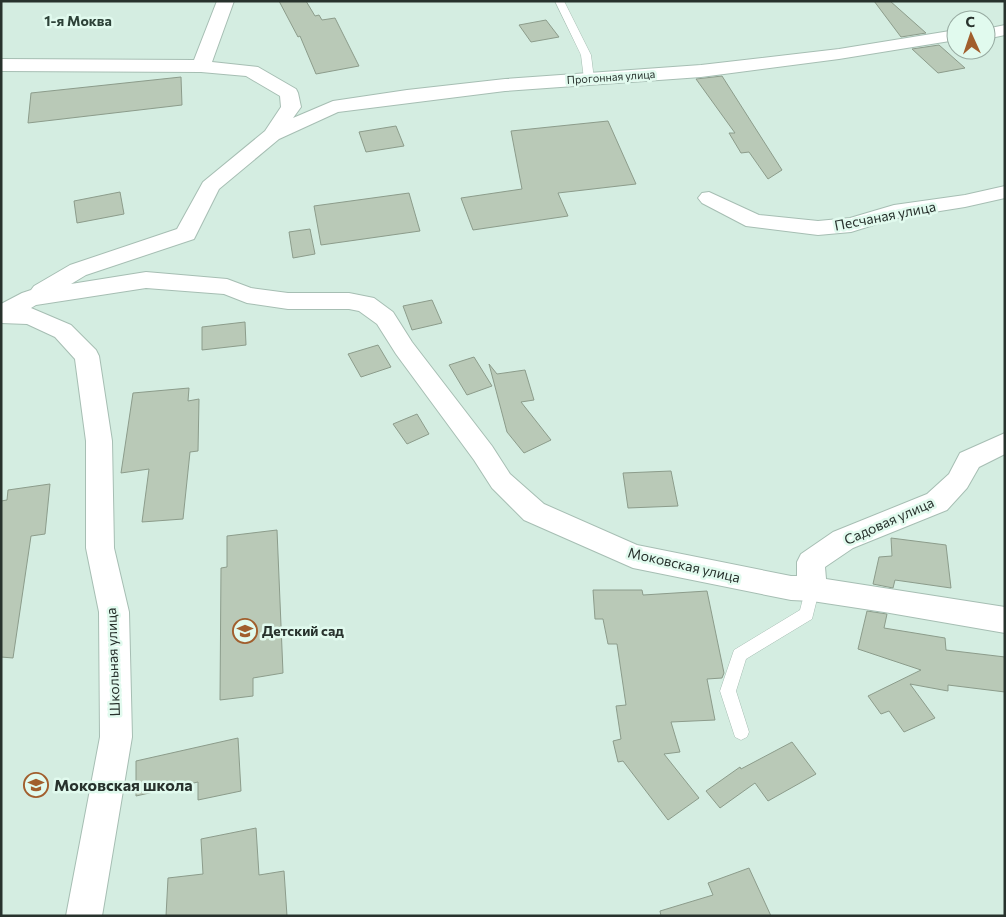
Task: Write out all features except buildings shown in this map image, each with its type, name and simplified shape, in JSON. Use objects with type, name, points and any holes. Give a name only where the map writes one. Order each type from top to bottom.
[{"type":"street","points":[[201,66],[226,1]]},
{"type":"street","name":"Прогонная улица","points":[[272,135],[333,107],[416,95],[710,70],[839,54],[946,37]]},
{"type":"street","points":[[1,65],[201,66],[251,71],[289,93],[291,107],[272,135],[210,186],[186,234],[78,270],[2,315]]},
{"type":"street","name":"Песчаная улица","points":[[709,198],[754,220],[818,228],[851,225],[894,212],[965,201],[1005,192]]},
{"type":"street","name":"Моковская улица","points":[[30,298],[146,280],[227,287],[248,295],[288,301],[350,301],[366,304],[385,318],[404,348],[483,453],[501,481],[534,512],[633,556],[791,588],[812,587],[840,594],[907,602],[1005,620]]},
{"type":"street","name":"Школьная улица","points":[[2,315],[31,316],[63,331],[87,356],[99,441],[100,548],[114,612],[116,737],[84,916]]},
{"type":"street","name":"Садовая улица","points":[[812,587],[811,562],[843,540],[937,502],[958,481],[969,460],[1005,443]]},
{"type":"lane","points":[[559,1],[586,55],[589,79]]},
{"type":"lane","points":[[741,732],[728,691],[740,655],[807,614],[812,587]]},
{"type":"place","name":"Детский сад","points":[[245,631]]},
{"type":"place","name":"Моковская школа","points":[[36,785]]},
{"type":"district","name":"1-я Моква","points":[[78,21]]}]
